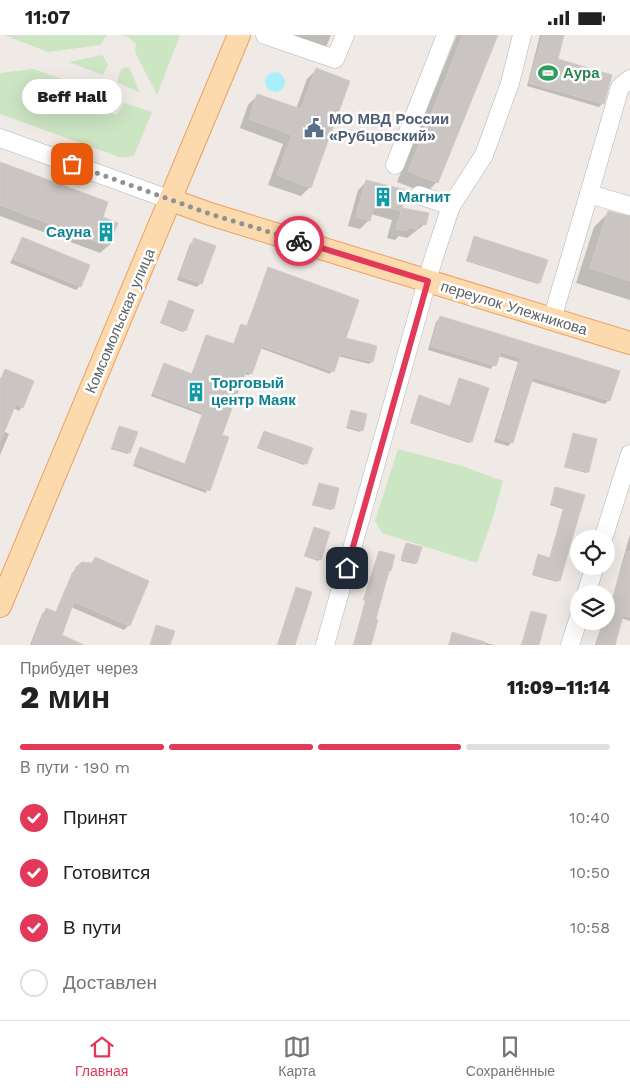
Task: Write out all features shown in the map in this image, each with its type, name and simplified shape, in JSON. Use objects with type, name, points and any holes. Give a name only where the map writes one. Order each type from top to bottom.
[{"type":"main road","name":"Комсомольская улица","points":[[0,606],[239,35]]},
{"type":"main road","name":"переулок Улежникова","points":[[170,200],[630,343]]},
{"type":"street","points":[[265,35],[335,59],[345,35]]},
{"type":"street","points":[[395,165],[446,35]]},
{"type":"street","points":[[325,645],[451,206],[484,155],[510,83],[522,35]]},
{"type":"street","points":[[552,319],[620,87],[630,79]]},
{"type":"street","name":"переулок Улежникова","points":[[0,138],[170,200]]},
{"type":"street","points":[[589,194],[630,206]]},
{"type":"street","points":[[420,195],[451,206]]},
{"type":"street","points":[[606,530],[630,454]]},
{"type":"street","points":[[570,645],[575,630]]},
{"type":"green space","points":[[4,35],[107,35],[100,45],[48,52]]},
{"type":"green space","points":[[121,35],[180,35],[157,95],[135,52],[136,44],[128,37]]},
{"type":"green space","points":[[102,55],[108,64],[103,75],[69,62]]},
{"type":"green space","points":[[129,67],[140,93],[117,82],[121,69]]},
{"type":"green space","points":[[33,69],[79,85],[76,102],[117,115],[124,103],[152,112],[134,156],[122,158],[0,114],[0,73]]},
{"type":"green space","points":[[398,449],[462,466],[503,481],[477,563],[382,533],[375,521]]},
{"type":"water","points":[[275,72],[282,75],[285,82],[282,89],[275,92],[268,89],[265,82],[268,75]]},
{"type":"building","points":[[463,35],[498,35],[438,183],[408,171]]},
{"type":"building","points":[[543,35],[564,35],[558,59],[612,75],[604,104],[529,83]]},
{"type":"building","name":"МО МВД России «Рубцовский»","points":[[316,68],[350,81],[311,188],[277,175],[292,135],[249,119],[257,94],[301,109]]},
{"type":"building","points":[[0,162],[108,202],[103,217],[118,223],[109,246],[0,205]]},
{"type":"building","name":"Магнит","points":[[366,180],[406,190],[402,208],[429,213],[426,225],[419,223],[417,230],[409,227],[406,231],[396,229],[401,211],[375,204],[370,221],[356,217]]},
{"type":"building","points":[[608,211],[630,216],[630,281],[590,268]]},
{"type":"building","points":[[474,236],[548,260],[540,283],[467,260]]},
{"type":"building","points":[[22,237],[90,265],[81,287],[13,259]]},
{"type":"building","points":[[194,238],[216,246],[202,284],[180,276]]},
{"type":"building","points":[[268,267],[359,300],[346,338],[377,346],[373,362],[340,354],[334,372],[262,346],[252,374],[246,371],[222,435],[229,437],[210,491],[134,463],[140,447],[185,464],[203,412],[153,394],[164,363],[192,374],[206,335],[234,344],[241,324],[247,326]]},
{"type":"building","points":[[169,300],[194,310],[186,331],[161,322]]},
{"type":"building","points":[[440,316],[620,371],[610,401],[533,377],[513,443],[497,438],[521,358],[501,352],[496,366],[431,346]]},
{"type":"building","points":[[5,369],[34,381],[23,408],[16,404],[0,442],[0,382]]},
{"type":"building","points":[[459,378],[489,388],[472,442],[411,422],[419,395],[450,406]]},
{"type":"building","points":[[351,410],[367,414],[363,431],[347,426]]},
{"type":"building","points":[[119,426],[138,432],[130,453],[112,447]]},
{"type":"building","points":[[264,431],[313,448],[307,464],[258,447]]},
{"type":"building","points":[[573,433],[597,439],[589,472],[565,466]]},
{"type":"building","points":[[319,483],[339,488],[334,509],[313,504]]},
{"type":"building","points":[[555,487],[585,495],[575,530],[570,530],[570,547],[560,581],[533,574],[538,554],[550,558],[564,507],[551,503]]},
{"type":"building","points":[[314,527],[330,532],[321,560],[305,555]]},
{"type":"building","points":[[406,543],[422,547],[417,563],[401,559]]},
{"type":"building","points":[[379,551],[395,555],[376,619],[378,620],[371,645],[354,645],[366,600],[364,599]]},
{"type":"building","points":[[627,551],[630,552],[630,617],[623,616],[615,645],[597,645],[601,630],[615,630],[615,592]]},
{"type":"building","points":[[95,557],[149,581],[130,626],[74,602],[62,635],[84,645],[32,645],[46,608],[56,612],[76,567],[82,562],[92,563]]},
{"type":"building","points":[[296,587],[312,592],[295,645],[278,645]]},
{"type":"building","points":[[531,611],[547,615],[539,645],[522,645]]},
{"type":"building","points":[[156,625],[175,631],[170,645],[150,645]]},
{"type":"building","points":[[452,632],[485,642],[485,645],[449,645]]},
{"type":"way so far","points":[[72,164],[210,214],[299,241]]},
{"type":"place","name":"Аура","points":[[548,73]]},
{"type":"place","name":"МО МВД России «Рубцовский»","points":[[314,128]]},
{"type":"place","name":"Beff Hall","points":[[72,164]]},
{"type":"place","name":"Магнит","points":[[383,197]]},
{"type":"place","name":"Сауна","points":[[106,232]]},
{"type":"place","name":"Торговый центр Маяк","points":[[196,392]]},
{"type":"route","points":[[299,241],[428,281],[347,568]]}]
